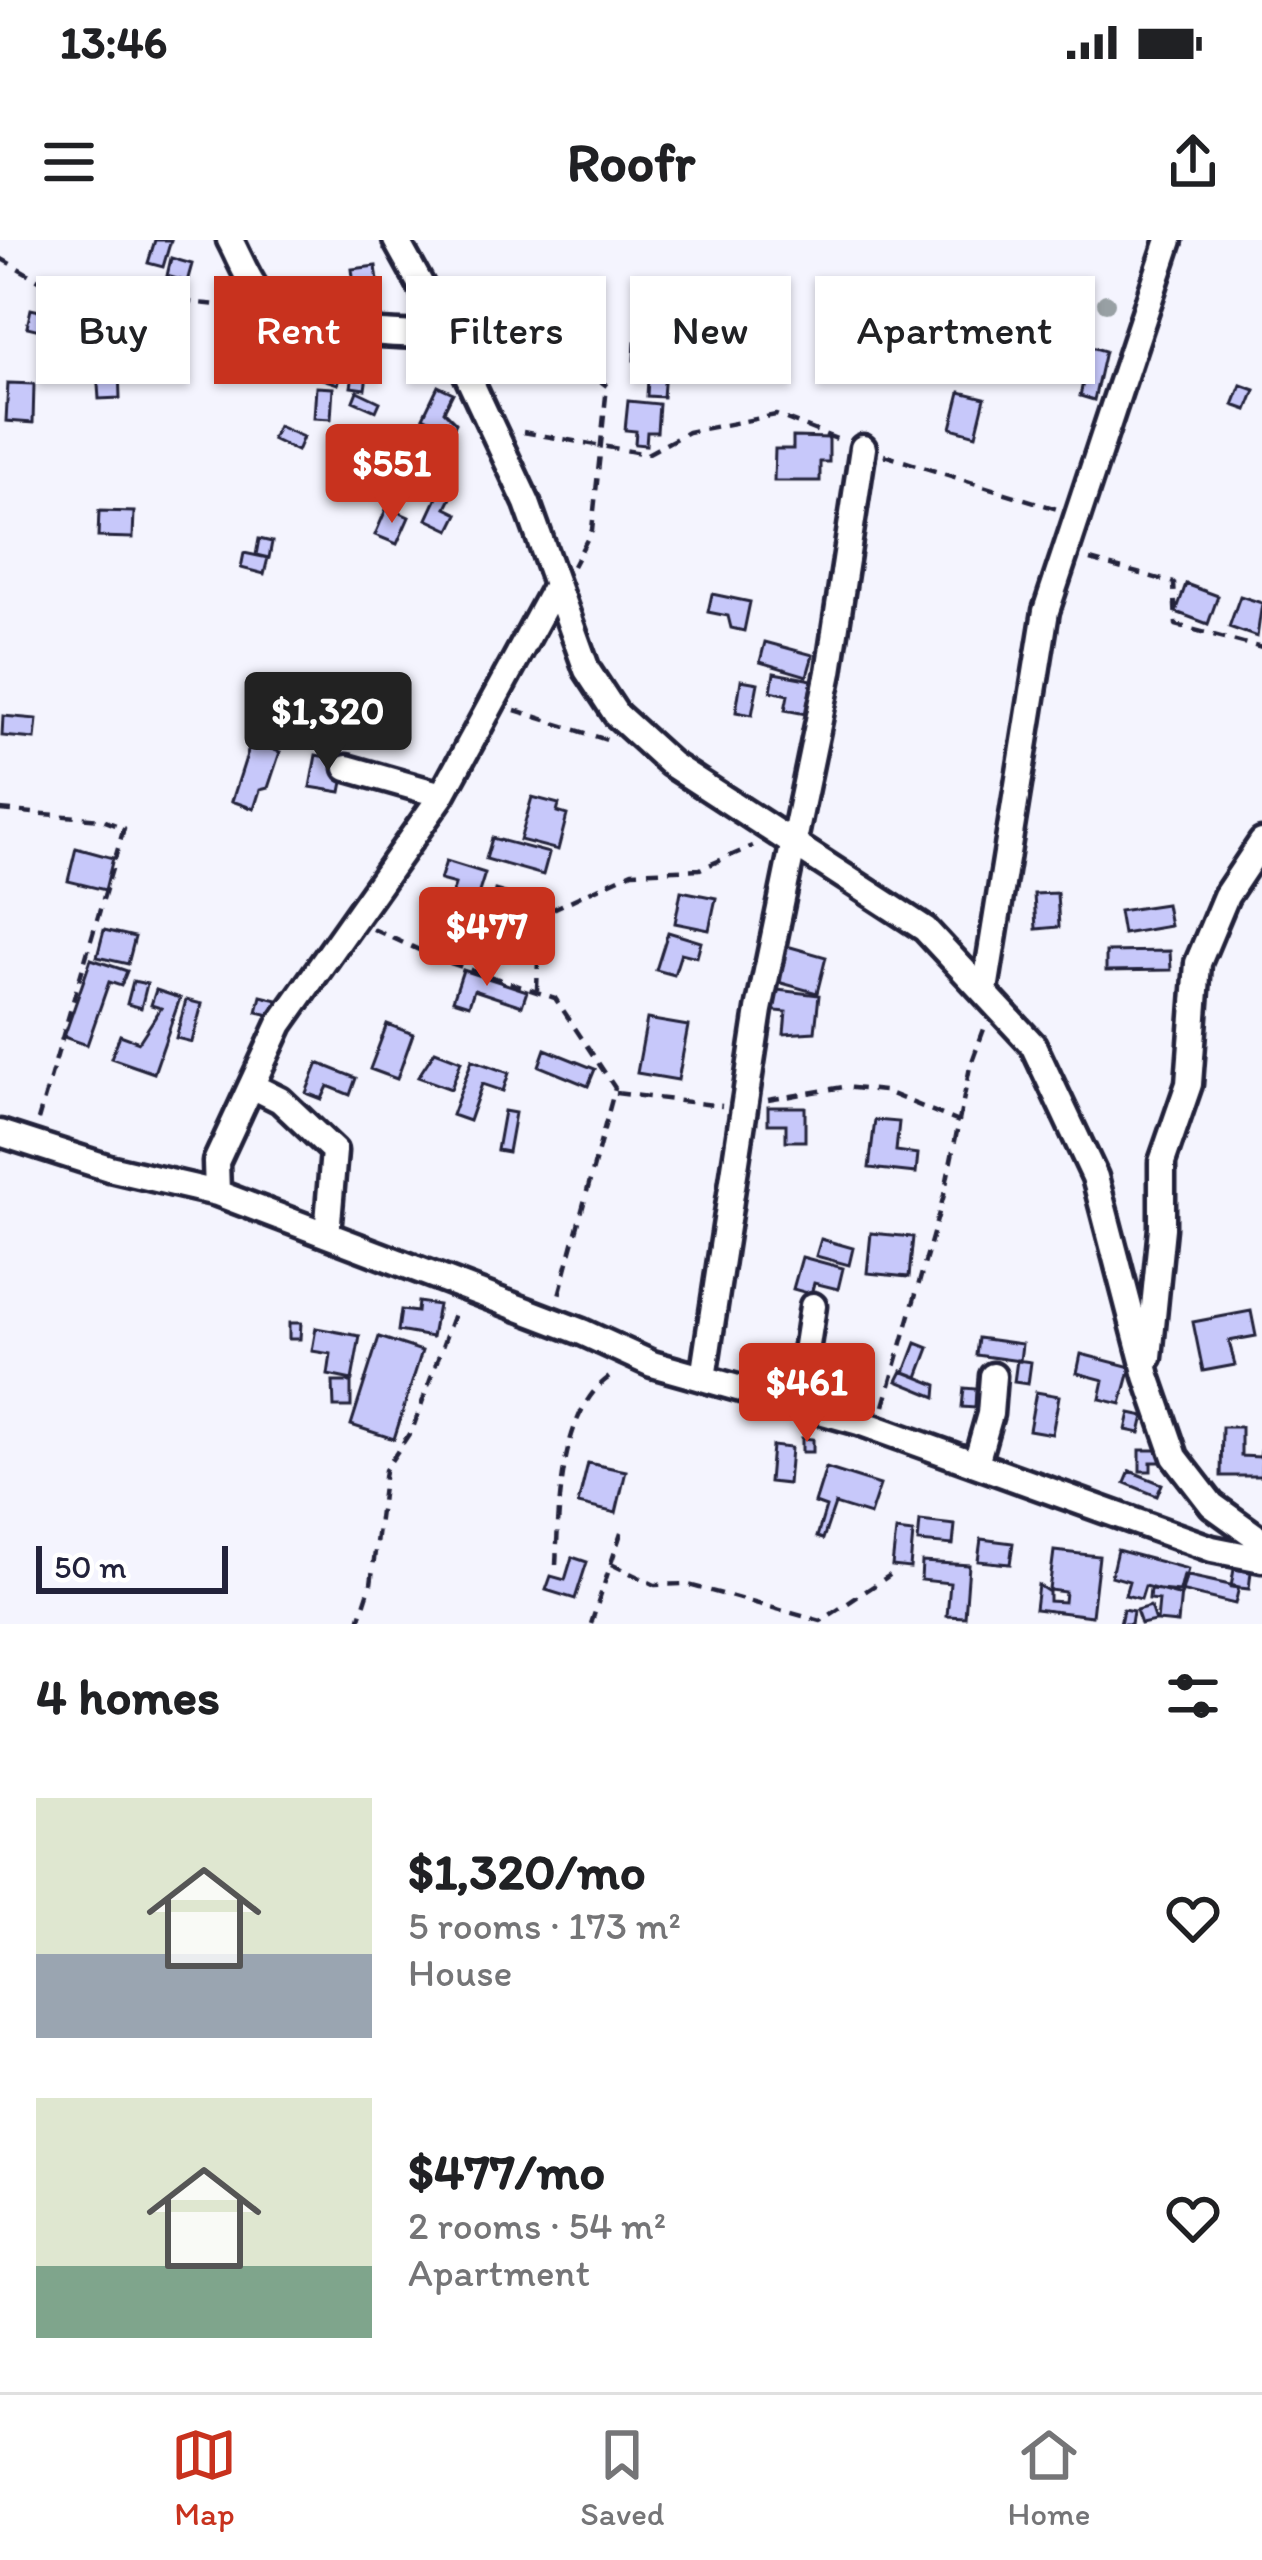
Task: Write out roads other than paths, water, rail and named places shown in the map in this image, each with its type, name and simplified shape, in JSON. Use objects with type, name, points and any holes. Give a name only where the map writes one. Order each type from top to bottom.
[{"type":"street","points":[[230,240],[255,290],[273,305],[349,331],[406,334]]},
{"type":"street","points":[[396,240],[416,276]]},
{"type":"street","points":[[985,990],[1040,646],[1169,240]]},
{"type":"street","points":[[471,384],[587,670],[628,727],[671,764],[926,929],[1033,1045],[1095,1177],[1147,1376],[1175,1457],[1189,1481],[1262,1540]]},
{"type":"street","points":[[703,1378],[787,837],[830,672],[863,448]]},
{"type":"street","points":[[217,1193],[216,1162],[280,1024],[442,795],[556,585]]},
{"type":"street","points":[[347,768],[442,795]]},
{"type":"street","points":[[1147,1376],[1162,1228],[1162,1162],[1189,1084],[1198,962],[1226,896],[1262,842]]},
{"type":"street","points":[[252,1086],[280,1100],[334,1151],[327,1234]]},
{"type":"street","points":[[0,1132],[217,1193],[642,1359],[878,1429],[1213,1549],[1262,1559]]},
{"type":"street","points":[[798,1404],[813,1306]]},
{"type":"street","points":[[976,1463],[990,1414],[993,1376]]}]
